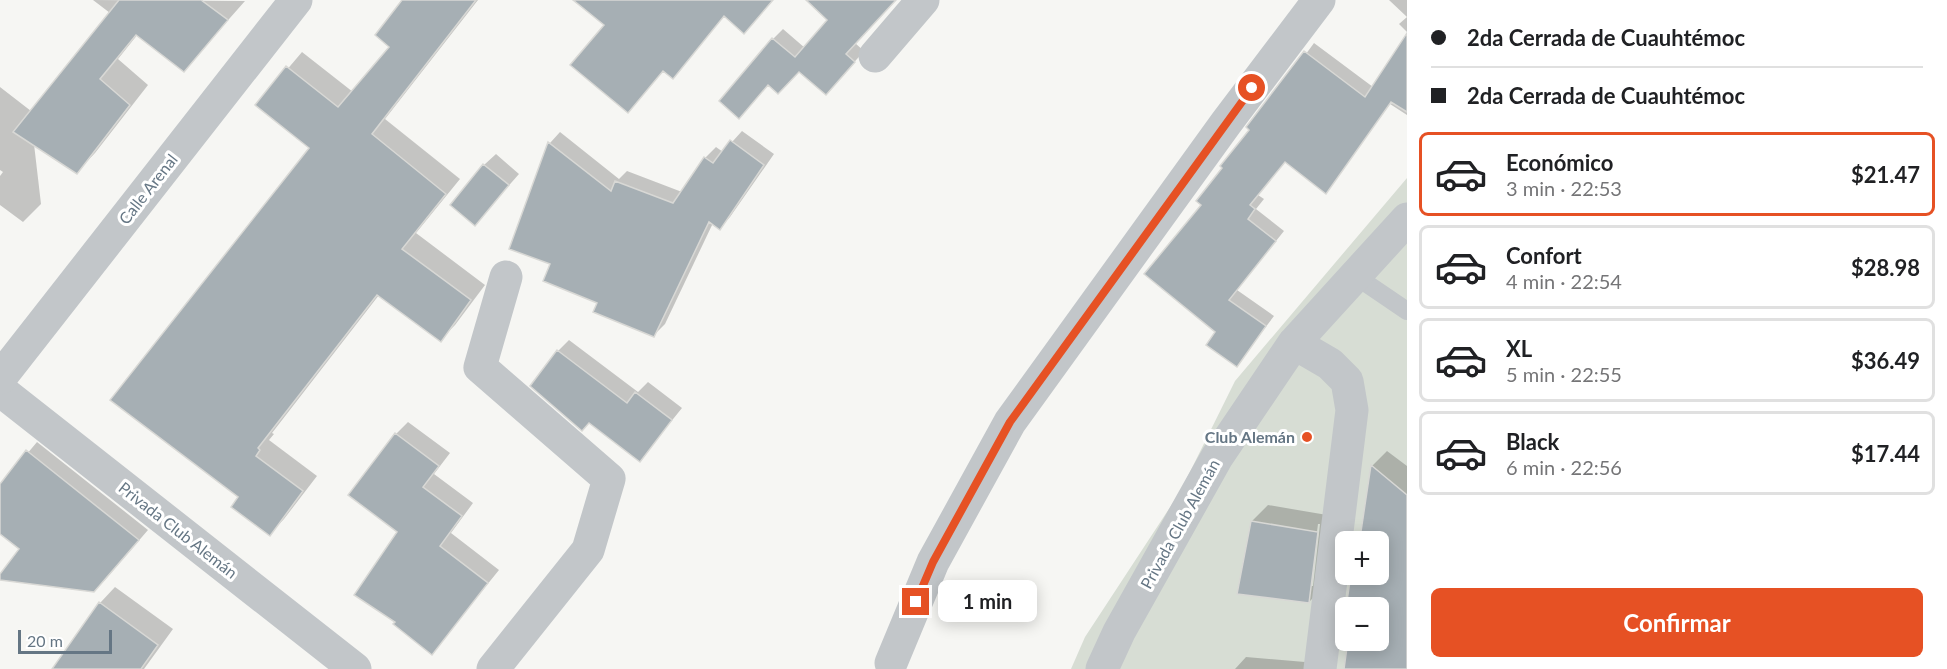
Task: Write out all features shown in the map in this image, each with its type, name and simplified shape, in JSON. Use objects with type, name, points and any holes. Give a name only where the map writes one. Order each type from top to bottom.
[{"type":"street","name":"Calle Arenal","points":[[0,378],[296,0]]},
{"type":"street","points":[[875,56],[923,0]]},
{"type":"street","points":[[891,663],[933,562],[1010,422],[1185,179],[1319,0]]},
{"type":"street","name":"Privada Club Alemán","points":[[1102,669],[1119,632],[1217,457],[1294,343],[1357,277],[1407,219]]},
{"type":"street","points":[[493,669],[588,550],[609,479],[480,367],[506,277]]},
{"type":"street","points":[[1294,343],[1330,363],[1347,381],[1352,410],[1320,669]]},
{"type":"street","name":"Privada Club Alemán","points":[[0,390],[355,669]]},
{"type":"street","points":[[1119,632],[1129,669]]},
{"type":"lane","points":[[1357,277],[1407,311]]},
{"type":"shaded area","name":"Club Alemán","points":[[1407,178],[1407,669],[1071,669],[1085,637],[1180,492],[1235,381]]},
{"type":"building","points":[[119,0],[201,0],[228,20],[184,72],[136,35],[100,79],[130,105],[77,174],[13,132]]},
{"type":"building","points":[[402,0],[476,0],[372,134],[446,194],[402,249],[471,300],[441,342],[377,295],[258,448],[260,450],[256,456],[303,491],[270,536],[231,507],[238,497],[110,400],[309,148],[255,105],[286,66],[338,107],[389,47],[375,35]]},
{"type":"building","points":[[573,0],[773,0],[744,34],[724,16],[673,79],[663,71],[628,113],[570,65],[604,25]]},
{"type":"building","points":[[806,0],[896,0],[846,54],[855,62],[826,95],[799,72],[778,94],[768,85],[739,119],[719,101],[772,38],[795,57],[827,20]]},
{"type":"building","points":[[1407,33],[1407,112],[1391,102],[1326,194],[1285,162],[1250,205],[1255,209],[1248,219],[1276,241],[1229,300],[1266,326],[1237,367],[1206,345],[1215,332],[1144,274],[1201,205],[1196,201],[1249,130],[1246,127],[1304,51],[1365,97]]},
{"type":"building","points":[[730,140],[764,165],[720,230],[709,222],[654,337],[593,312],[597,303],[543,281],[550,264],[509,249],[548,142],[611,191],[615,181],[673,203],[704,157],[713,163]]},
{"type":"building","points":[[483,164],[509,185],[475,226],[450,205]]},
{"type":"building","points":[[557,350],[627,403],[635,392],[672,420],[640,462],[589,423],[582,431],[530,386]]},
{"type":"building","points":[[395,433],[439,466],[423,487],[462,516],[440,546],[488,583],[432,655],[393,624],[395,622],[354,595],[397,532],[348,495]]},
{"type":"building","points":[[26,450],[139,540],[94,592],[0,580],[0,574],[19,549],[0,534],[0,484]]},
{"type":"building","points":[[1371,465],[1407,495],[1407,669],[1344,669],[1346,651],[1389,651],[1389,597],[1348,597],[1349,585],[1389,585],[1389,531],[1361,531]]},
{"type":"building","points":[[1251,521],[1318,532],[1309,603],[1237,594]]},
{"type":"building","points":[[99,602],[158,645],[141,669],[52,669]]},
{"type":"place","name":"Club Alemán","points":[[1307,437]]},
{"type":"route","points":[[916,602],[933,562],[1010,422],[1252,88]]}]
